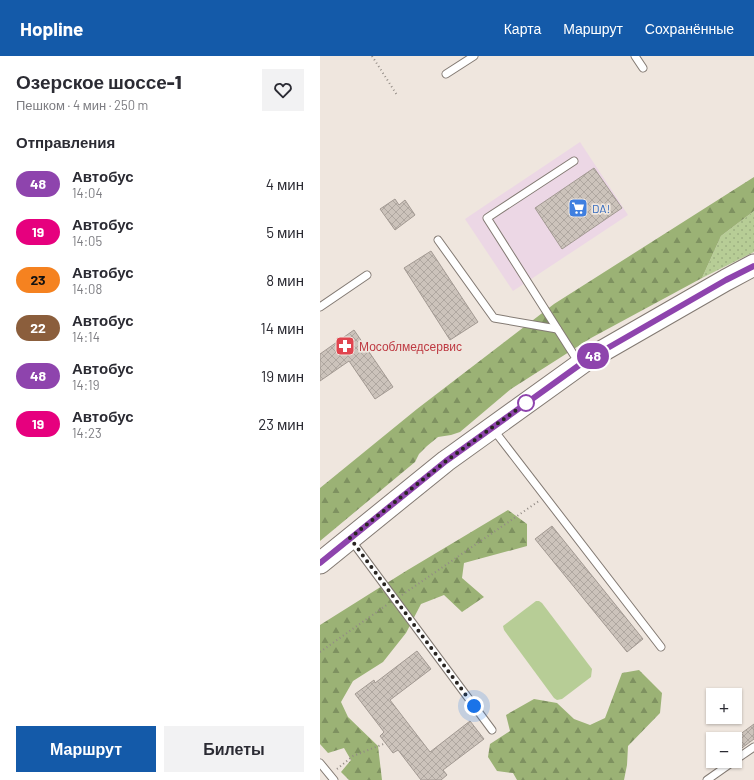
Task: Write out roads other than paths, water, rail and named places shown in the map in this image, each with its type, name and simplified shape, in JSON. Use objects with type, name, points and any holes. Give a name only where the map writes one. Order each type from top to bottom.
[{"type":"main road","points":[[320,563],[446,461],[580,364],[721,283],[754,266]]},
{"type":"lane","points":[[446,74],[474,56]]},
{"type":"lane","points":[[634,56],[643,68]]},
{"type":"lane","points":[[574,162],[487,218],[580,364]]},
{"type":"lane","points":[[438,240],[494,318],[558,329]]},
{"type":"lane","points":[[320,307],[367,275]]},
{"type":"lane","points":[[491,427],[661,647]]},
{"type":"lane","points":[[350,538],[492,730]]},
{"type":"lane","points":[[742,756],[753,750]]},
{"type":"lane","points":[[320,763],[332,777]]},
{"type":"lane","points":[[707,780],[724,768]]},
{"type":"place","name":"DA!","points":[[578,208]]},
{"type":"place","name":"Мособлмедсервис","points":[[345,346]]}]
